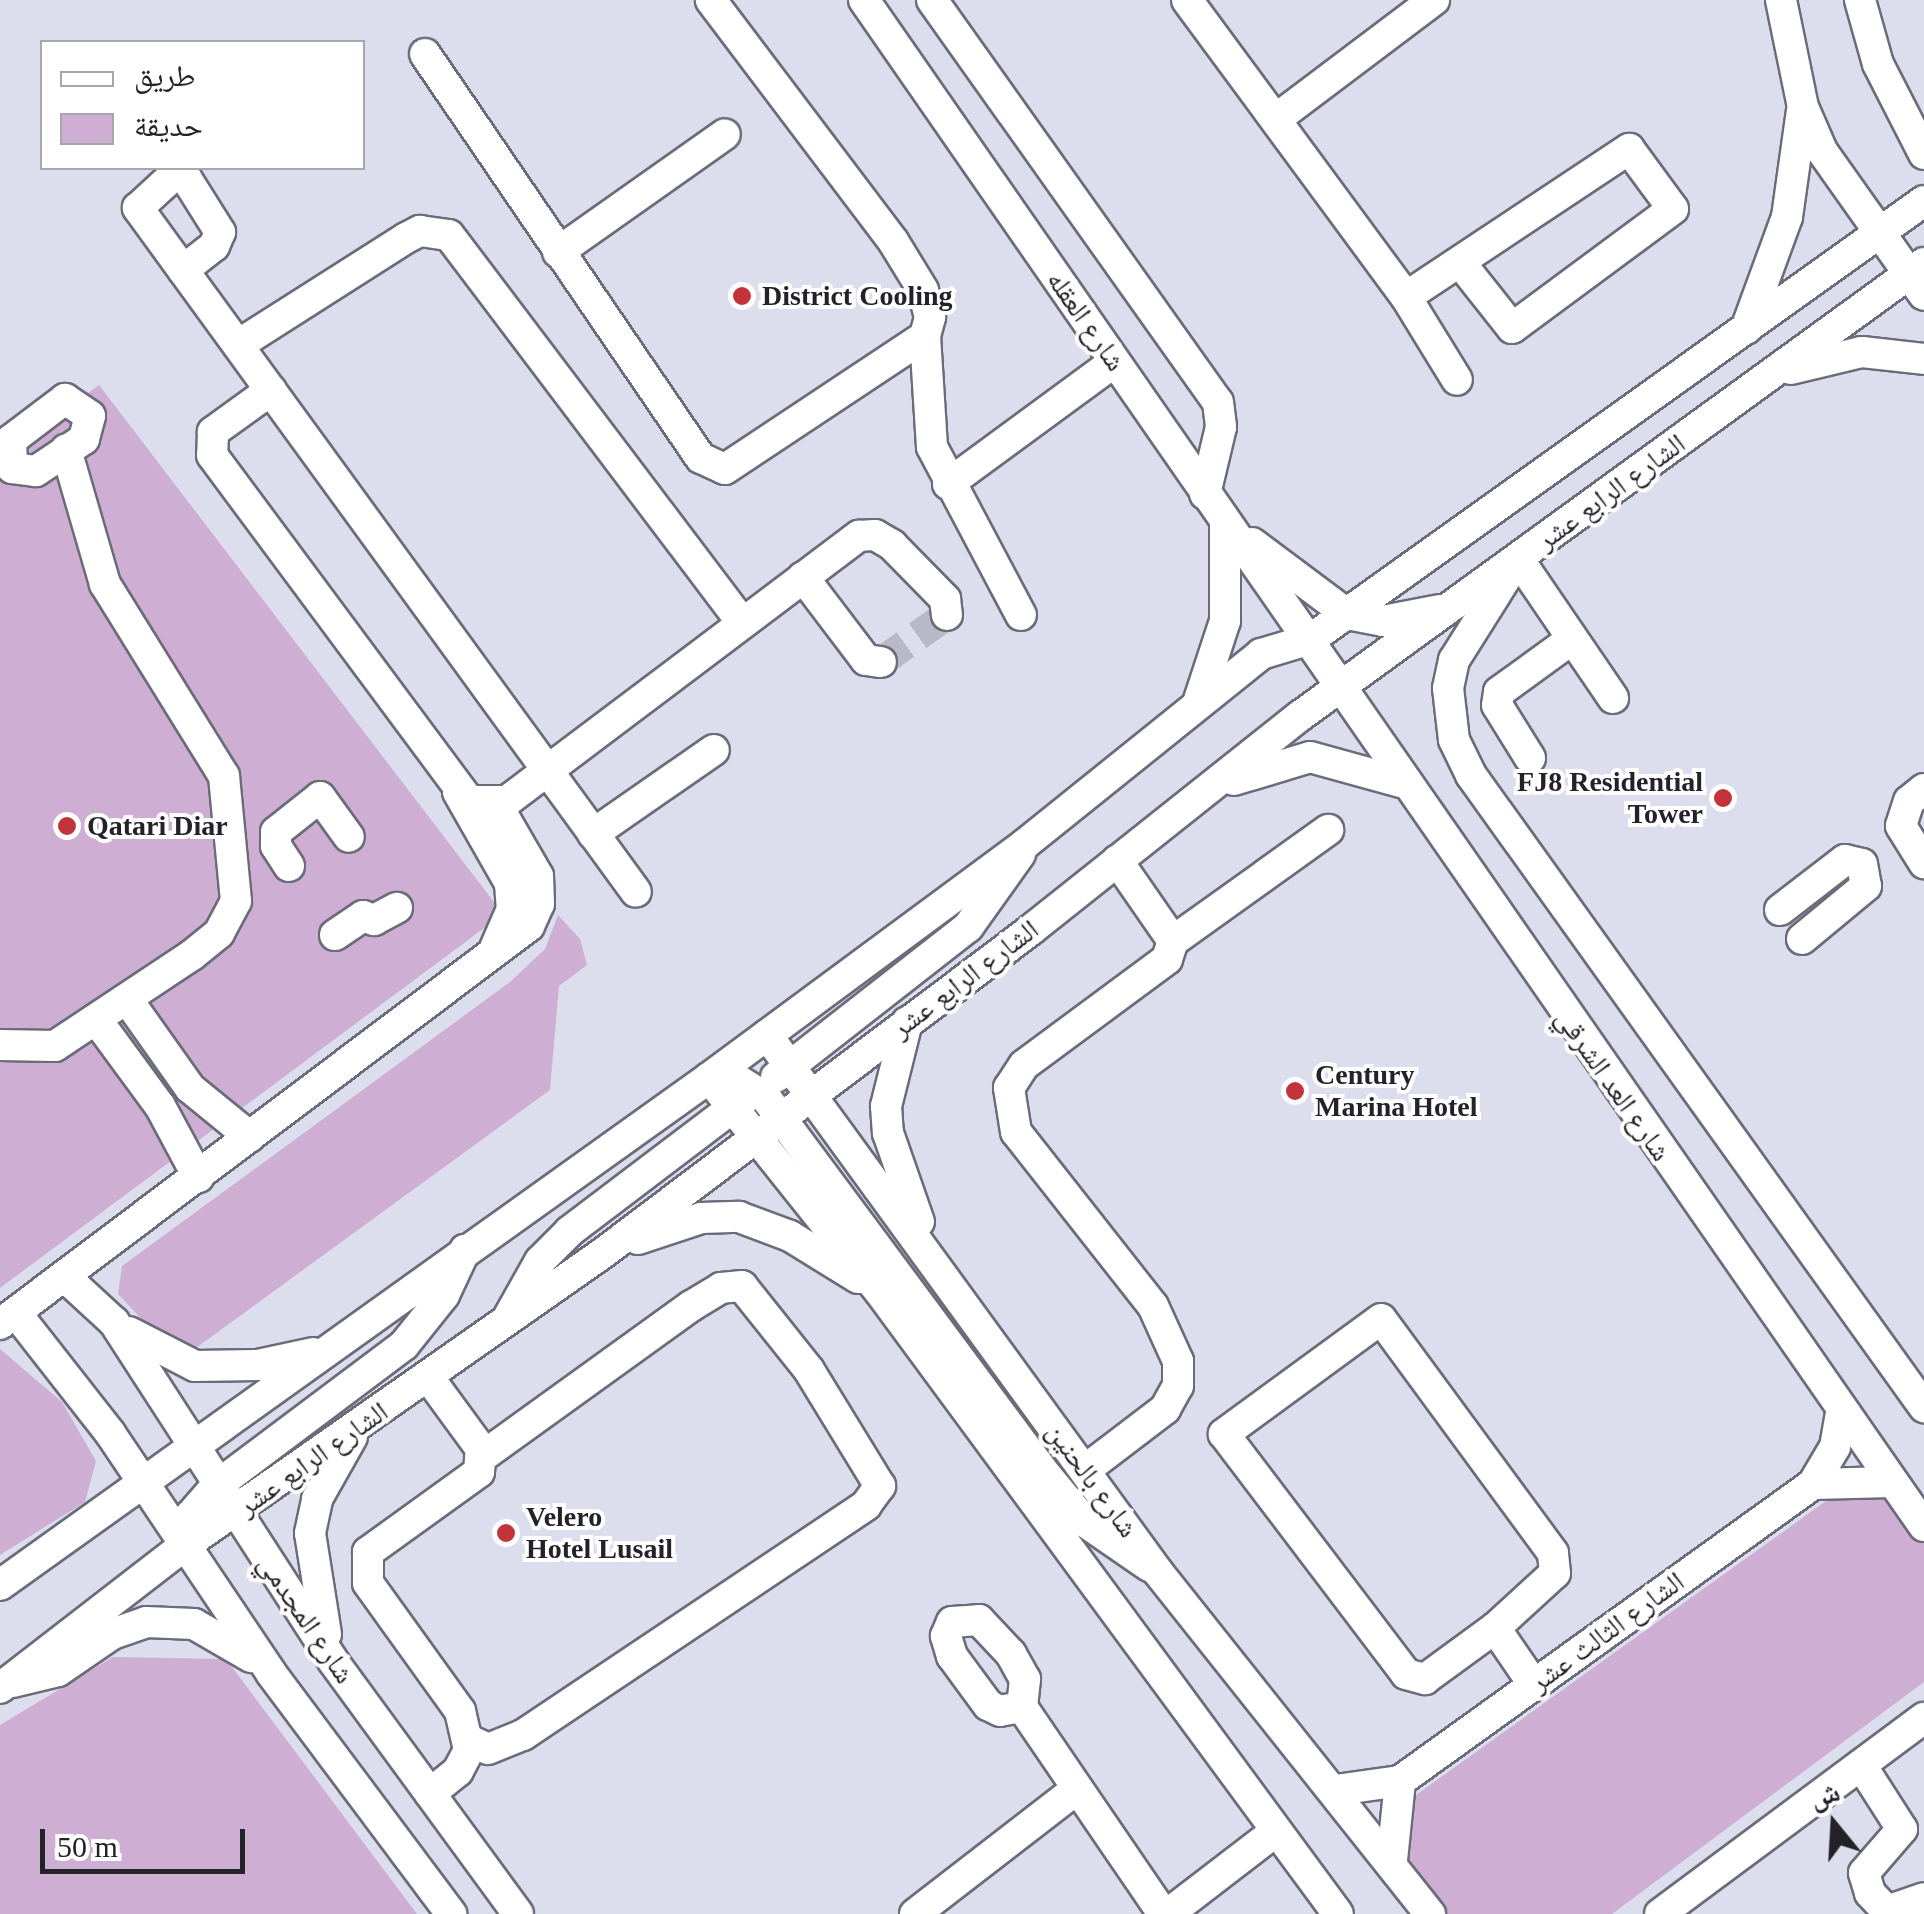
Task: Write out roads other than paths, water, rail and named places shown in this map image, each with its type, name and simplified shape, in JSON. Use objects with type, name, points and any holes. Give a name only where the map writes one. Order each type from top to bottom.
[{"type":"street","points":[[711,0],[893,241],[924,290],[930,317],[926,336],[925,417],[948,484],[1022,614]]},
{"type":"street","name":"شارع العقله","points":[[864,0],[1205,494],[1311,639]]},
{"type":"street","points":[[932,0],[1218,402],[1221,428],[1205,494]]},
{"type":"street","points":[[1187,0],[1406,297],[1457,380]]},
{"type":"street","points":[[1276,118],[1434,0]]},
{"type":"street","points":[[1782,0],[1803,106],[1834,173],[1878,234],[1919,277]]},
{"type":"street","points":[[1860,0],[1878,64],[1924,154]]},
{"type":"street","points":[[426,54],[558,252],[711,466],[738,465],[926,336]]},
{"type":"street","points":[[1746,329],[1787,217],[1803,106]]},
{"type":"street","points":[[558,252],[725,134]]},
{"type":"street","points":[[1406,297],[1462,265],[1630,149],[1673,209],[1512,328],[1462,265]]},
{"type":"street","name":"الشارع الرابع عشر","points":[[0,1584],[191,1451],[466,1247],[767,1036],[1024,844],[1261,654],[1311,639],[1924,201]]},
{"type":"street","points":[[238,345],[406,238],[420,231],[450,235],[742,623]]},
{"type":"street","points":[[183,270],[636,892]]},
{"type":"street","name":"الشارع الرابع عشر","points":[[3,1685],[184,1546],[356,1430],[603,1253],[783,1118],[1190,800],[1372,668],[1446,609],[1773,374],[1919,277]]},
{"type":"street","points":[[1773,374],[1862,352],[1924,359]]},
{"type":"street","points":[[948,484],[1114,362]]},
{"type":"street","points":[[8,1319],[529,926],[538,904],[538,876],[458,792],[208,448],[213,432],[271,390]]},
{"type":"street","points":[[0,1045],[55,1046],[218,933],[236,901],[237,867],[224,776],[105,584],[66,450]]},
{"type":"street","points":[[1226,522],[1346,614],[1383,621],[1446,609]]},
{"type":"street","points":[[1199,701],[1225,620],[1226,522]]},
{"type":"street","points":[[1365,722],[1383,621],[1468,526]]},
{"type":"street","points":[[458,792],[469,801],[497,805],[549,770],[852,540],[875,534],[945,599],[947,615]]},
{"type":"street","points":[[1613,698],[1518,560],[1454,660],[1449,708],[1470,775],[1914,1380],[1924,1407]]},
{"type":"street","points":[[803,576],[866,660],[881,662]]},
{"type":"street","points":[[1530,758],[1497,705],[1499,692],[1572,638]]},
{"type":"street","name":"شارع العد الشرقي","points":[[1311,639],[1401,782],[1840,1412],[1924,1526]]},
{"type":"street","points":[[593,834],[714,750]]},
{"type":"street","points":[[1190,800],[1250,773],[1310,757],[1401,782]]},
{"type":"street","points":[[1924,789],[1902,813],[1906,837],[1924,862]]},
{"type":"street","points":[[289,866],[276,846],[276,832],[320,797],[349,837]]},
{"type":"street","points":[[497,805],[508,848]]},
{"type":"street","points":[[1085,1470],[1164,1409],[1178,1386],[1178,1361],[1153,1306],[1016,1132],[1009,1088],[1024,1065],[1167,959],[1173,941],[1328,830]]},
{"type":"street","points":[[1802,939],[1861,891],[1867,871],[1906,837]]},
{"type":"street","points":[[504,1324],[540,1261],[570,1231],[968,927],[1000,890],[1024,844]]},
{"type":"street","points":[[1117,860],[1173,941]]},
{"type":"street","points":[[1780,910],[1845,860],[1867,871]]},
{"type":"street","points":[[336,935],[363,916],[374,920],[397,908]]},
{"type":"street","points":[[127,999],[190,1088],[250,1137]]},
{"type":"street","points":[[96,1019],[160,1106],[198,1177]]},
{"type":"street","points":[[907,1022],[890,1075],[888,1133],[932,1258]]},
{"type":"street","points":[[767,1036],[769,1067],[750,1097],[754,1136],[880,1292],[1338,1914]]},
{"type":"street","name":"شارع بالحنين","points":[[767,1036],[1158,1572],[1392,1860],[1430,1914]]},
{"type":"street","points":[[709,1078],[783,1118],[1056,1488],[1114,1546],[1158,1572]]},
{"type":"street","points":[[603,1253],[679,1223],[739,1217],[790,1236],[880,1292]]},
{"type":"street","points":[[184,1546],[190,1516],[215,1486],[404,1345],[444,1295],[466,1247]]},
{"type":"street","name":"شارع المجدمي","points":[[64,1276],[114,1322],[163,1392],[191,1451],[333,1661],[518,1914]]},
{"type":"street","points":[[467,1738],[488,1749],[524,1735],[866,1505],[880,1486],[809,1370],[742,1286],[721,1288],[692,1306],[480,1458]]},
{"type":"street","name":"شارع المجدمي","points":[[8,1319],[110,1433],[141,1485],[271,1673],[452,1914]]},
{"type":"street","points":[[1380,1319],[1554,1553],[1554,1573],[1496,1628],[1425,1678],[1406,1674],[1224,1434],[1380,1319]]},
{"type":"street","points":[[114,1322],[195,1366],[258,1365],[326,1350]]},
{"type":"street","points":[[430,1378],[470,1431],[480,1458],[479,1472],[368,1552],[368,1583],[460,1711],[467,1738],[458,1772],[430,1794]]},
{"type":"street","name":"الشارع الثالث عشر","points":[[1336,1790],[1400,1781],[1813,1484],[1834,1446],[1840,1412]]},
{"type":"street","points":[[333,1661],[314,1590],[310,1533],[317,1499],[356,1430]]},
{"type":"street","points":[[1813,1484],[1892,1482]]},
{"type":"street","points":[[3,1685],[58,1671],[126,1627],[166,1620],[229,1640],[271,1673]]},
{"type":"street","points":[[1496,1628],[1534,1685]]},
{"type":"street","points":[[1022,1707],[1074,1791],[1166,1914],[1276,1831]]},
{"type":"street","points":[[1660,1914],[1924,1718]]},
{"type":"street","points":[[1868,1760],[1910,1806],[1924,1810]]},
{"type":"street","points":[[1868,1760],[1902,1829],[1864,1873],[1870,1893],[1887,1911],[1924,1898]]},
{"type":"street","points":[[1392,1860],[1400,1781]]},
{"type":"street","points":[[915,1914],[1074,1791]]},
{"type":"tunnel","points":[[881,662],[947,615]]},
{"type":"place","name":"District Cooling","points":[[742,296]]},
{"type":"place","name":"FJ8 Residential Tower","points":[[1723,798]]},
{"type":"place","name":"Qatari Diar","points":[[67,826]]},
{"type":"place","name":"Century Marina Hotel","points":[[1295,1091]]},
{"type":"place","name":"Velero Hotel Lusail","points":[[506,1533]]}]
